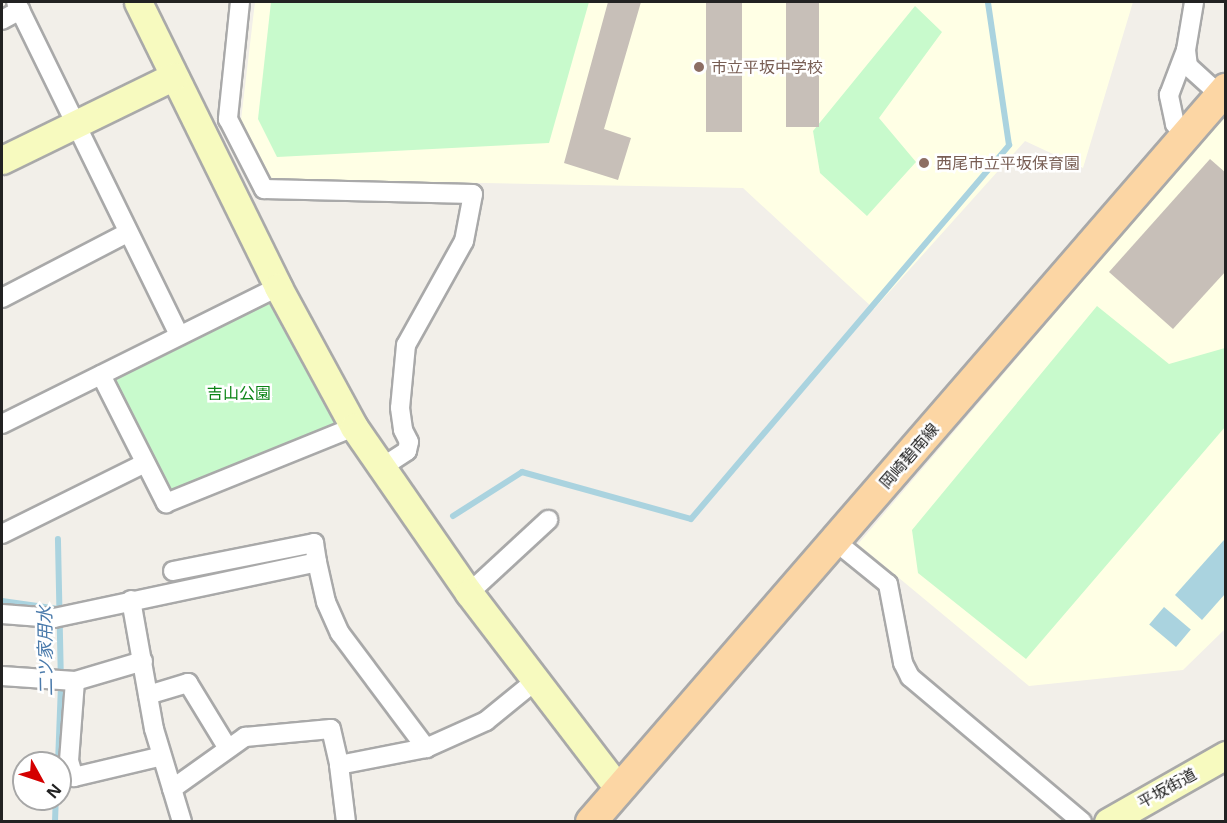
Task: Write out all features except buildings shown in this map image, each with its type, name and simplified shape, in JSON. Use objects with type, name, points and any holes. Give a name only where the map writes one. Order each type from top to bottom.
[{"type":"main road","name":"岡崎碧南線","points":[[591,822],[618,788],[1223,92]]},
{"type":"street","points":[[138,2],[278,287],[354,427],[469,593],[618,788]]},
{"type":"street","points":[[240,2],[228,119],[264,189],[473,194],[464,242],[406,345],[400,408],[403,430],[410,442],[407,452],[382,467]]},
{"type":"street","points":[[1186,134],[1175,124],[1169,95],[1186,50],[1194,2]]},
{"type":"street","points":[[2,20],[18,6],[127,233],[179,335]]},
{"type":"street","points":[[1186,50],[1188,66],[1223,92]]},
{"type":"street","points":[[2,160],[174,76]]},
{"type":"street","points":[[2,298],[127,233]]},
{"type":"street","points":[[2,424],[278,287]]},
{"type":"street","points":[[101,375],[143,464],[166,503],[354,427]]},
{"type":"street","points":[[2,534],[143,464]]},
{"type":"street","points":[[469,593],[548,520]]},
{"type":"street","points":[[835,541],[888,584],[903,663],[910,676],[1082,822]]},
{"type":"street","points":[[2,614],[54,618],[131,600],[187,577],[316,556],[326,602],[340,633],[426,748]]},
{"type":"street","points":[[131,600],[148,695],[162,756],[182,822]]},
{"type":"street","points":[[2,676],[75,681],[143,661]]},
{"type":"street","points":[[75,681],[69,761],[74,777],[162,756]]},
{"type":"street","points":[[339,765],[426,748],[486,722],[535,681]]},
{"type":"street","points":[[148,695],[188,683],[227,747]]},
{"type":"street","points":[[172,789],[227,747],[245,737],[331,729],[339,765],[346,822]]},
{"type":"street","name":"平坂街道","points":[[1108,822],[1226,755]]},
{"type":"shaded area","points":[[255,2],[1133,2],[1083,168],[1025,141],[874,309],[743,188],[272,179],[241,120]]},
{"type":"shaded area","points":[[1225,115],[1225,629],[1183,670],[1029,686],[858,544]]},
{"type":"green space","points":[[271,2],[589,2],[549,143],[277,157],[258,119]]},
{"type":"green space","points":[[915,6],[942,32],[879,118],[916,162],[867,216],[820,173],[813,131]]},
{"type":"green space","name":"吉山公園","points":[[265,303],[272,306],[339,423],[335,429],[174,493],[167,492],[114,383],[118,374]]},
{"type":"green space","points":[[1097,306],[1169,364],[1225,348],[1225,427],[1026,659],[918,573],[912,530]]},
{"type":"water","points":[[1224,540],[1225,594],[1202,620],[1175,595]]},
{"type":"water","points":[[1164,607],[1191,629],[1176,647],[1149,625]]},
{"type":"waterway","points":[[453,516],[522,472],[691,519],[1009,145],[988,2]]},
{"type":"waterway","name":"二ツ家用水","points":[[58,539],[61,685],[58,751]]},
{"type":"waterway","points":[[2,601],[60,609]]},
{"type":"waterway","name":"二ツ家用水","points":[[55,811],[55,822]]},
{"type":"place","name":"市立平坂中学校","points":[[699,67]]},
{"type":"place","name":"西尾市立平坂保育園","points":[[924,163]]}]
